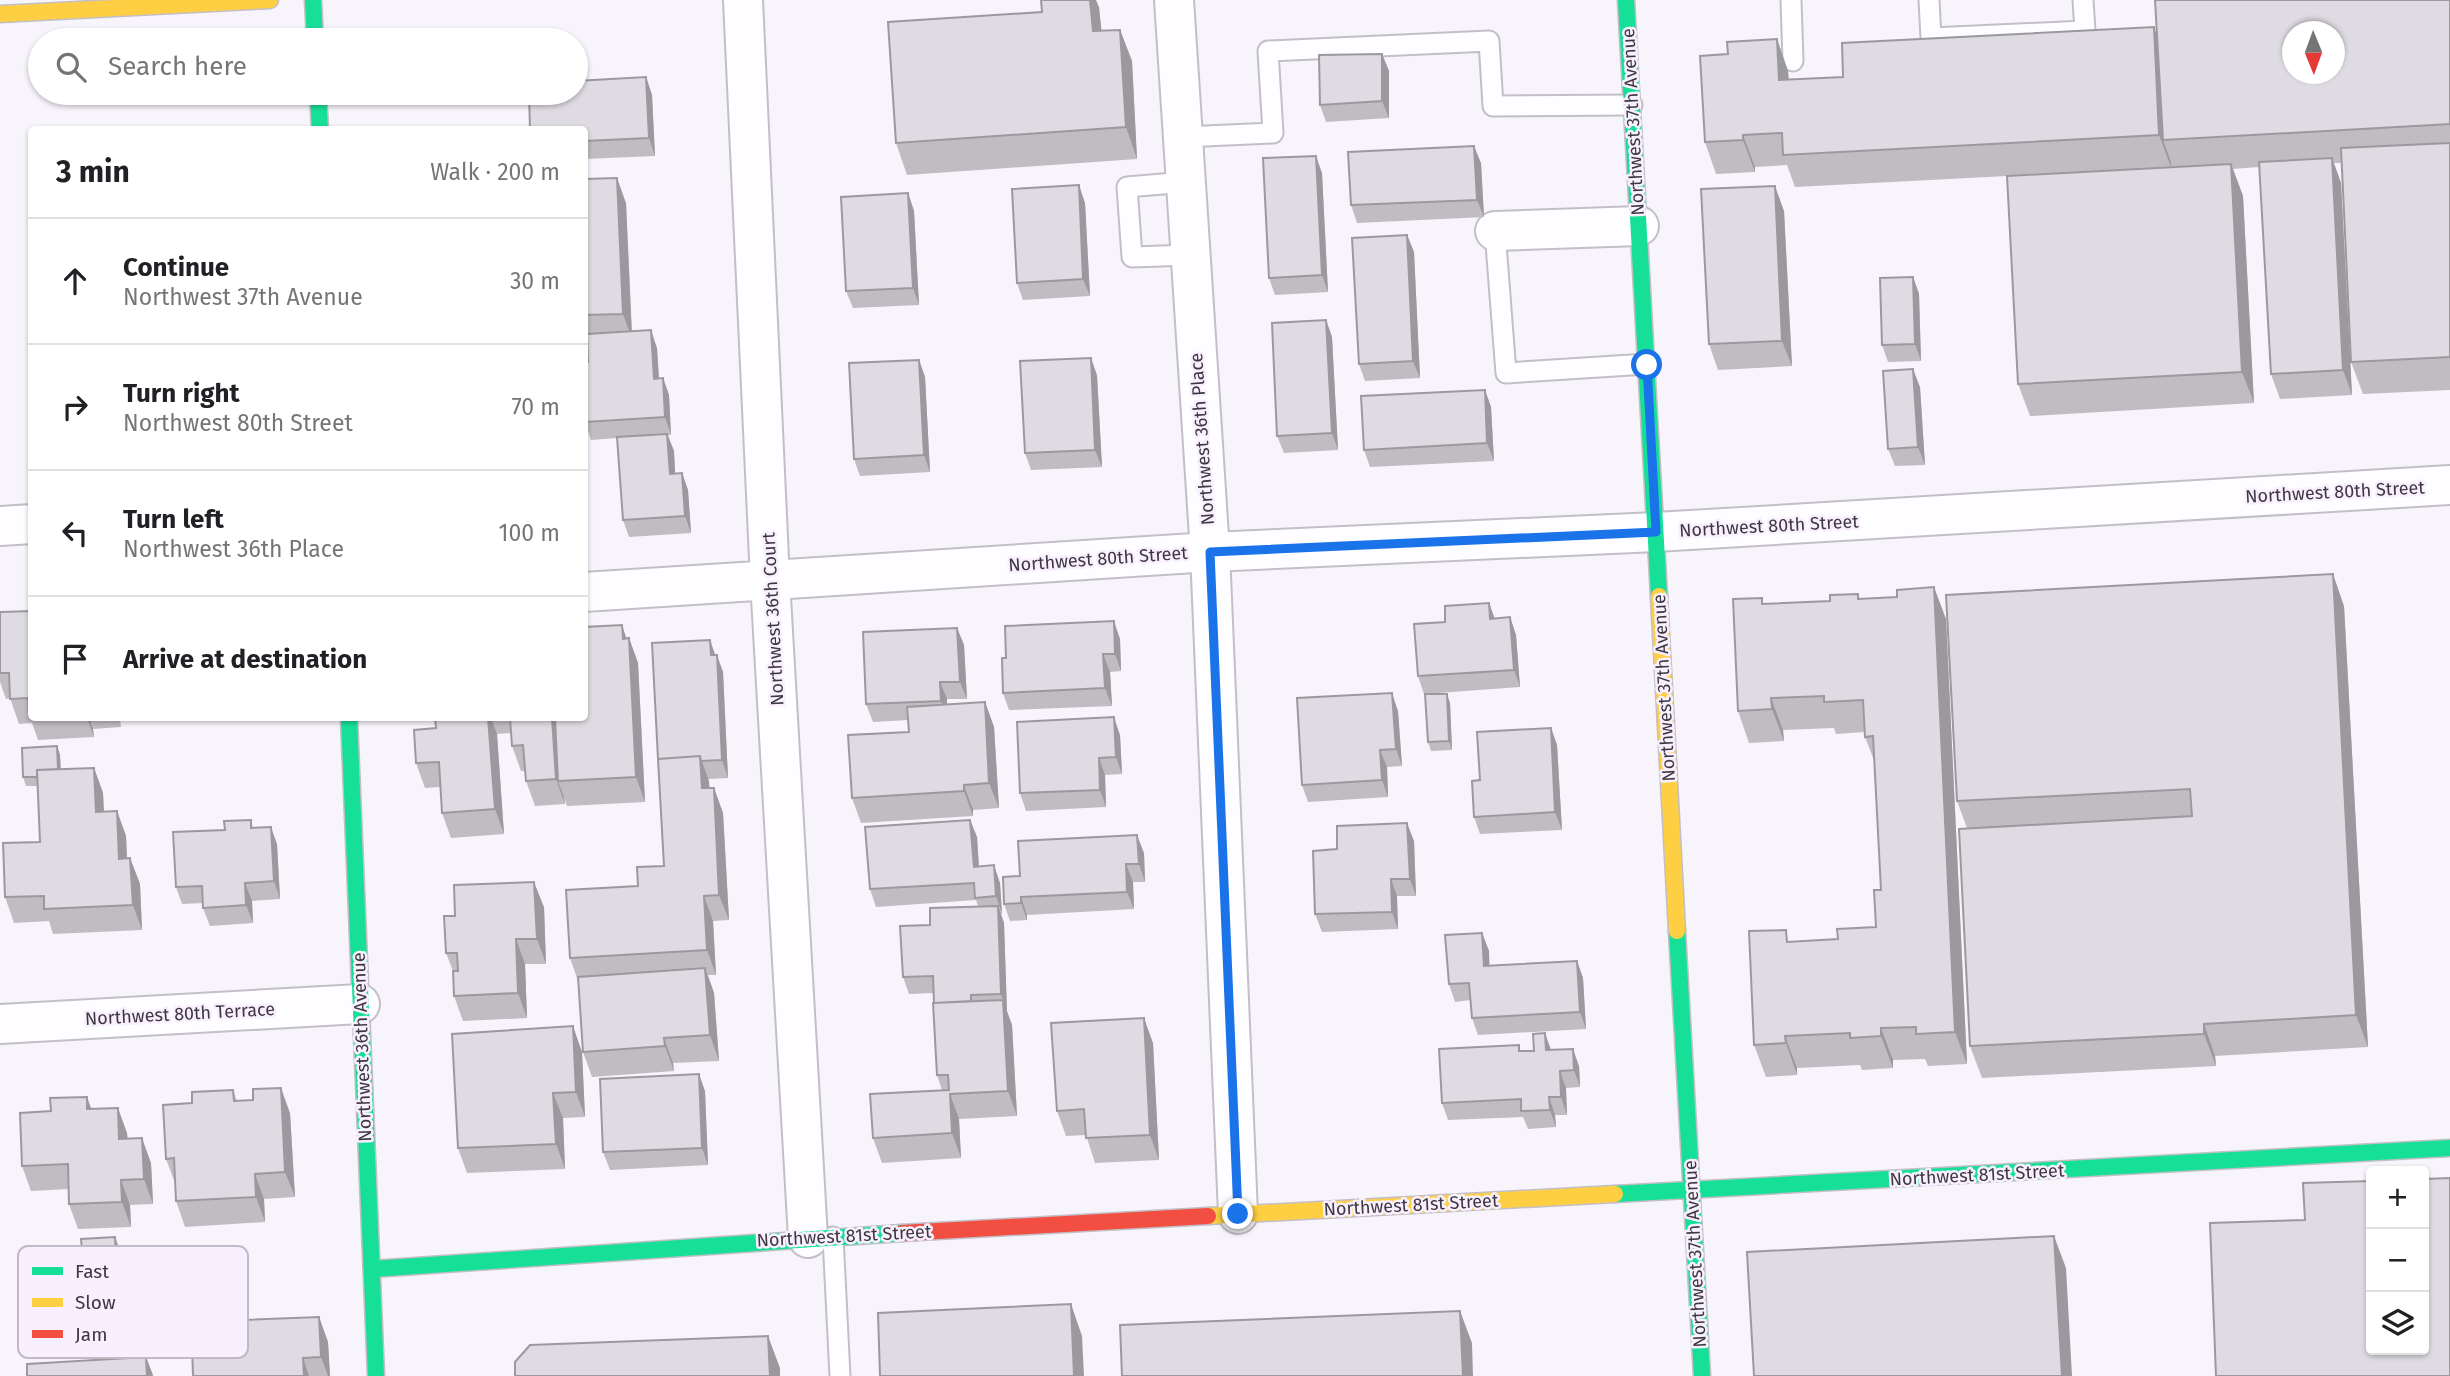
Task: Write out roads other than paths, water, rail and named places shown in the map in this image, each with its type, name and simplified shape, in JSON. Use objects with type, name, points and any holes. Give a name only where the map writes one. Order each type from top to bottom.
[{"type":"street","points":[[0,14],[270,0]]},
{"type":"street","points":[[313,0],[314,28]]},
{"type":"street","name":"Northwest 36th Court","points":[[743,0],[770,580],[820,1237]]},
{"type":"street","name":"Northwest 36th Place","points":[[1174,0],[1210,552],[1238,1214]]},
{"type":"street","name":"Northwest 37th Avenue","points":[[1626,0],[1702,1376]]},
{"type":"street","points":[[319,105],[320,126]]},
{"type":"street","points":[[1495,231],[1639,226]]},
{"type":"street","name":"Northwest 80th Street","points":[[588,592],[1210,552],[1656,532],[2450,485]]},
{"type":"street","points":[[0,526],[28,524]]},
{"type":"street","name":"Northwest 36th Avenue","points":[[349,721],[376,1376]]},
{"type":"street","name":"Northwest 80th Terrace","points":[[0,1024],[360,1004]]},
{"type":"street","name":"Northwest 81st Street","points":[[372,1269],[820,1237],[2450,1148]]},
{"type":"lane","points":[[1791,0],[1793,61]]},
{"type":"lane","points":[[1929,0],[1931,38],[2085,31],[2083,0]]},
{"type":"lane","points":[[1183,137],[1273,134],[1268,51],[1489,41],[1493,106],[1632,104]]},
{"type":"lane","points":[[1186,183],[1127,187],[1132,257],[1190,256]]},
{"type":"lane","points":[[1495,231],[1506,373],[1647,365]]},
{"type":"lane","points":[[820,1237],[840,1376]]}]
